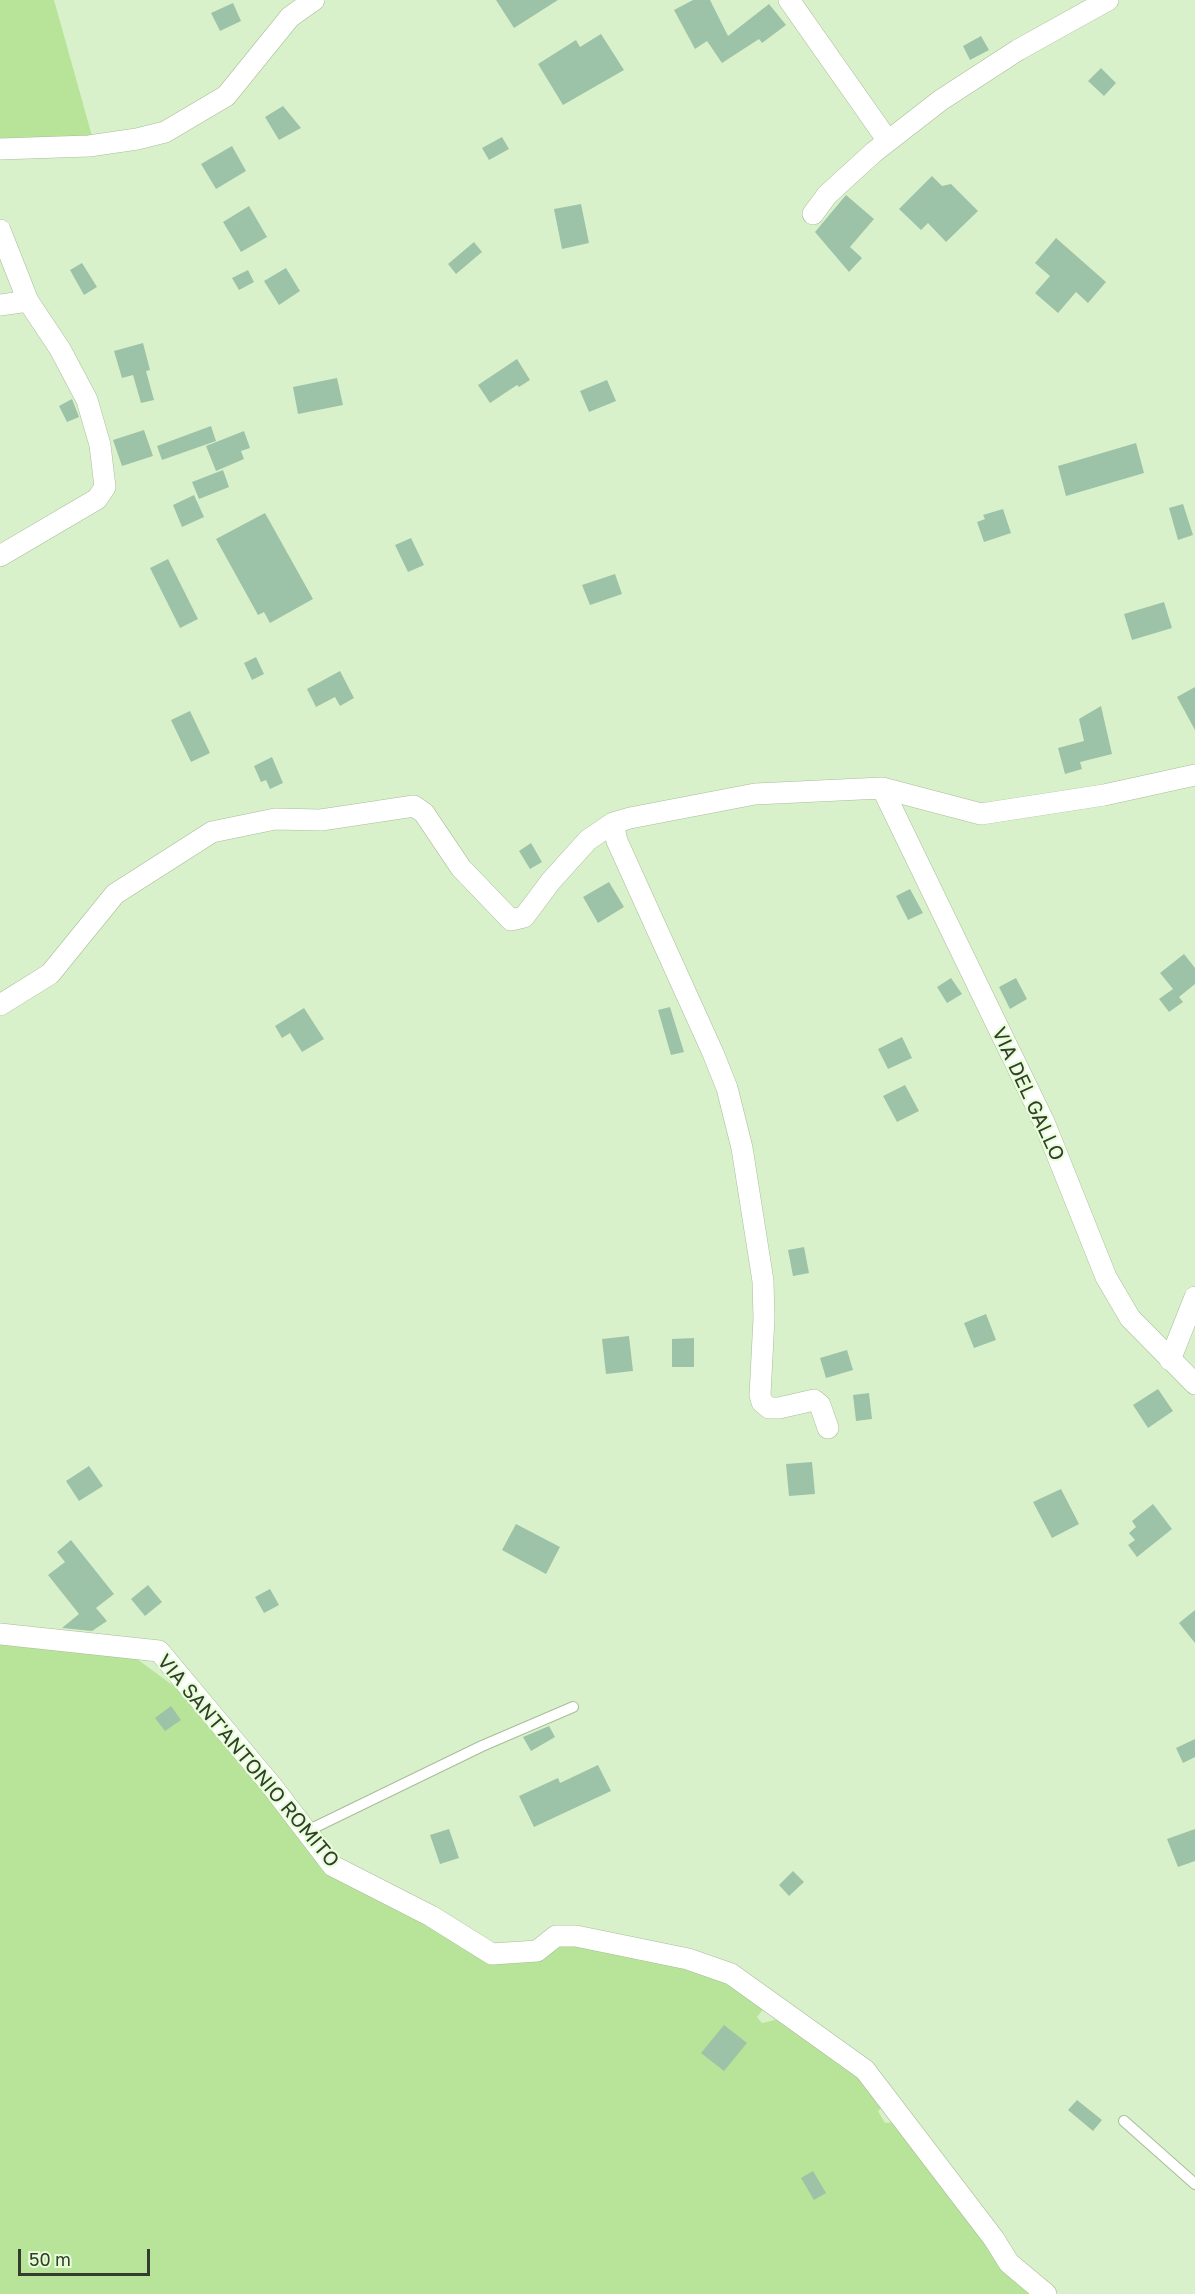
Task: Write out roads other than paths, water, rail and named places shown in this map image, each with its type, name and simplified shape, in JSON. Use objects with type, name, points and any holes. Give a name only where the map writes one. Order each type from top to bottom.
[{"type":"street","points":[[0,149],[89,146],[136,140],[165,132],[226,96],[290,17],[314,0]]},
{"type":"street","points":[[789,0],[888,141]]},
{"type":"street","points":[[813,214],[827,195],[888,141],[941,100],[1018,50],[1108,0]]},
{"type":"street","points":[[0,230],[28,301],[60,349],[87,400],[100,445],[105,487],[97,499],[0,556]]},
{"type":"street","points":[[0,305],[28,301]]},
{"type":"street","points":[[0,1005],[50,974],[115,894],[212,832],[275,819],[321,820],[414,806],[424,813],[461,868],[511,920],[524,917],[551,881],[588,840],[613,823],[755,794],[882,788],[981,814],[1104,795],[1195,775]]},
{"type":"street","name":"VIA DEL GALLO","points":[[882,788],[1044,1122],[1106,1276],[1130,1318],[1195,1384]]},
{"type":"street","points":[[613,823],[617,842],[727,1088],[742,1149],[763,1281],[764,1318],[760,1395],[762,1402],[769,1408],[779,1408],[814,1400],[820,1405],[828,1428]]},
{"type":"street","points":[[1170,1360],[1195,1297]]},
{"type":"street","name":"VIA SANT'ANTONIO ROMITO","points":[[0,1634],[159,1651],[271,1785],[333,1866],[431,1916],[492,1954],[537,1951],[556,1935],[576,1936],[688,1959],[731,1974],[865,2070],[994,2239],[1010,2264],[1046,2294]]},
{"type":"lane","points":[[305,1832],[482,1746],[573,1707]]},
{"type":"lane","points":[[1124,2121],[1195,2184]]}]
